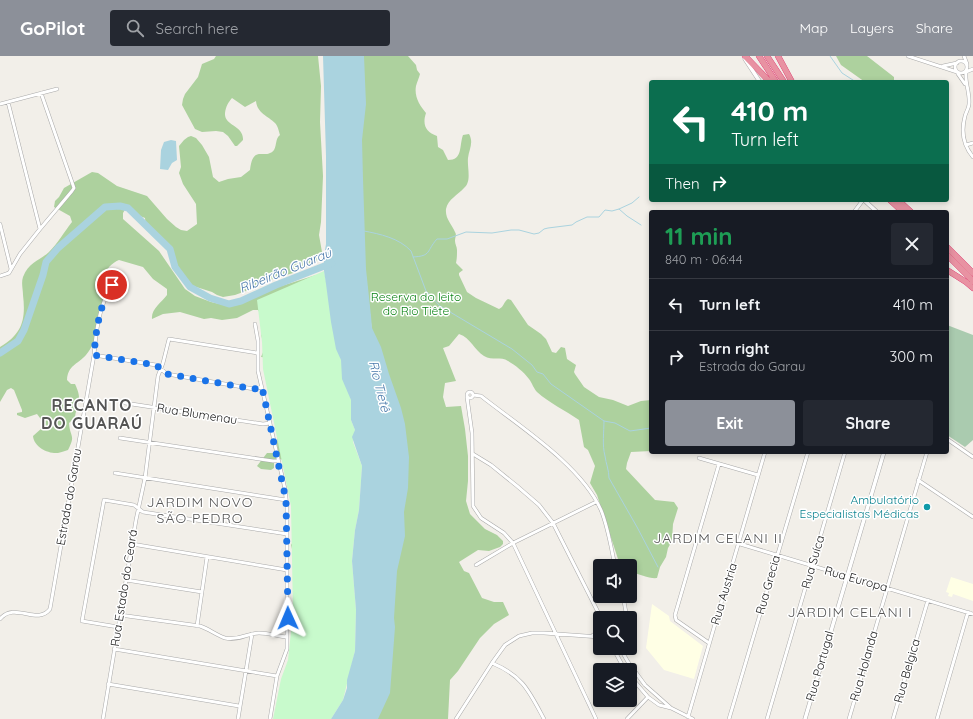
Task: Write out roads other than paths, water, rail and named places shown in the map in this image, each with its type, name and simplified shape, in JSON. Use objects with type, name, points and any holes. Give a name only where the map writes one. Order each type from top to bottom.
[{"type":"highway","points":[[744,56],[768,80]]},
{"type":"highway","points":[[759,56],[775,80]]},
{"type":"highway","points":[[767,56],[783,80]]},
{"type":"highway","points":[[778,56],[791,80]]},
{"type":"highway","points":[[892,202],[901,210]]},
{"type":"highway","points":[[900,202],[909,210]]},
{"type":"highway","points":[[949,249],[973,273]]},
{"type":"highway","points":[[949,257],[973,281]]},
{"type":"highway","points":[[949,271],[973,288]]},
{"type":"street","points":[[744,56],[759,80]]},
{"type":"street","points":[[908,56],[961,74],[973,69]]},
{"type":"street","points":[[920,56],[923,61]]},
{"type":"street","points":[[959,56],[955,68],[966,85]]},
{"type":"street","points":[[964,56],[968,68],[966,72],[966,85],[971,104],[965,114],[962,127],[963,138],[973,157]]},
{"type":"street","points":[[941,66],[963,61],[973,66]]},
{"type":"street","points":[[0,104],[57,89]]},
{"type":"street","points":[[0,276],[6,275],[11,270],[20,254],[72,191],[74,185],[41,93]]},
{"type":"street","points":[[8,102],[40,229]]},
{"type":"street","points":[[966,145],[973,143]]},
{"type":"street","points":[[856,210],[862,202]]},
{"type":"street","points":[[866,202],[875,210]]},
{"type":"street","points":[[0,224],[11,270]]},
{"type":"street","name":"Estrada do Garau","points":[[0,620],[8,613],[13,612],[42,615],[50,609],[94,355],[97,327],[106,296],[112,285]]},
{"type":"street","points":[[255,324],[258,341],[258,371],[286,500],[287,649],[277,676],[270,719]]},
{"type":"street","name":"Rua Estado do Ceará","points":[[103,719],[138,509],[145,478],[158,376],[169,339],[257,353]]},
{"type":"street","points":[[94,355],[156,365],[167,374],[254,389],[262,387]]},
{"type":"street","points":[[596,719],[557,633],[513,543],[504,533],[481,518],[473,506],[472,433],[467,398],[467,394],[469,392],[473,395],[481,396],[554,452],[572,469],[601,509],[614,559]]},
{"type":"street","name":"Rua Blumenau","points":[[125,403],[263,424],[270,423]]},
{"type":"street","points":[[120,438],[278,461]]},
{"type":"street","points":[[949,440],[973,457]]},
{"type":"street","points":[[473,454],[491,465],[539,505],[553,523],[597,611]]},
{"type":"street","name":"Rua Austria","points":[[688,717],[740,544],[764,454]]},
{"type":"street","name":"Rua Grecia","points":[[729,719],[807,454]]},
{"type":"street","name":"Rua Suíca","points":[[767,719],[844,454]]},
{"type":"street","name":"Rua Portugal","points":[[805,719],[846,576],[883,454]]},
{"type":"street","name":"Rua Holanda","points":[[849,719],[926,454]]},
{"type":"street","points":[[699,458],[758,475]]},
{"type":"street","points":[[709,643],[676,620],[675,615],[719,464]]},
{"type":"street","points":[[115,473],[286,500]]},
{"type":"street","points":[[918,480],[973,517]]},
{"type":"street","points":[[118,627],[82,621],[104,500],[134,505],[143,512],[287,534]]},
{"type":"street","points":[[476,565],[513,543],[596,502]]},
{"type":"street","points":[[132,544],[287,570]]},
{"type":"street","name":"Rua Europa","points":[[740,544],[973,614]]},
{"type":"street","points":[[197,626],[207,556]]},
{"type":"street","points":[[126,580],[202,592]]},
{"type":"street","name":"Rua Belgica","points":[[893,719],[928,600]]},
{"type":"street","points":[[937,719],[968,612]]},
{"type":"street","points":[[120,615],[208,628],[218,635],[230,638],[239,638],[259,633],[287,637]]},
{"type":"street","points":[[456,719],[505,645],[519,636],[532,633],[557,633],[591,636]]},
{"type":"street","points":[[238,719],[252,634]]},
{"type":"street","points":[[114,649],[277,676]]},
{"type":"street","points":[[624,655],[645,685],[671,708],[693,719]]},
{"type":"street","points":[[492,663],[506,668],[527,687],[544,719]]},
{"type":"street","points":[[108,684],[239,706]]},
{"type":"street","points":[[637,684],[648,697],[659,705],[671,708]]},
{"type":"street","points":[[627,719],[648,697]]},
{"type":"water","name":"Rio Tietê","points":[[323,56],[364,56],[366,104],[362,140],[363,179],[366,269],[372,328],[381,347],[401,408],[405,424],[409,457],[408,488],[404,512],[405,536],[397,571],[394,618],[395,627],[390,693],[378,719],[331,719],[343,700],[355,651],[356,610],[352,561],[355,530],[359,510],[362,466],[352,437],[355,430],[351,420],[351,400],[342,379],[341,360],[336,349],[324,271],[326,244],[326,156]]},
{"type":"water","points":[[171,140],[176,141],[177,160],[172,163],[168,170],[160,169],[161,150],[164,142]]},
{"type":"waterway","points":[[830,56],[842,73],[853,80]]},
{"type":"waterway","points":[[619,209],[632,203],[639,197]]},
{"type":"waterway","name":"Ribeirão Guaraú","points":[[0,353],[18,341],[24,330],[46,262],[58,248],[105,207],[120,206],[128,208],[170,249],[175,267],[190,287],[210,298],[229,304],[241,301],[276,285],[332,263]]},
{"type":"waterway","points":[[413,257],[426,254],[437,239],[447,239],[466,232],[492,233],[519,230],[534,234],[548,228],[572,225],[587,217],[599,217],[605,210],[612,211],[619,209],[641,225]]},
{"type":"waterway","points":[[364,231],[389,237],[401,243],[411,251],[426,291],[440,306],[512,349],[532,365],[537,372],[543,374],[551,384],[604,421],[615,423],[630,431],[649,428]]},
{"type":"waterway","points":[[604,421],[603,438],[609,478],[658,567]]},
{"type":"place","name":"Ambulatório Especialistas Médicas","points":[[927,507]]},
{"type":"district","name":"RECANTO DO GUARAÚ","points":[[92,414]]},
{"type":"district","name":"JARDIM NOVO SÃO PEDRO","points":[[200,510]]},
{"type":"district","name":"JARDIM CELANI II","points":[[718,538]]},
{"type":"district","name":"JARDIM CELANI I","points":[[850,612]]},
{"type":"park label","name":"Reserva do leito do Rio Tiête","points":[[416,304]]}]
